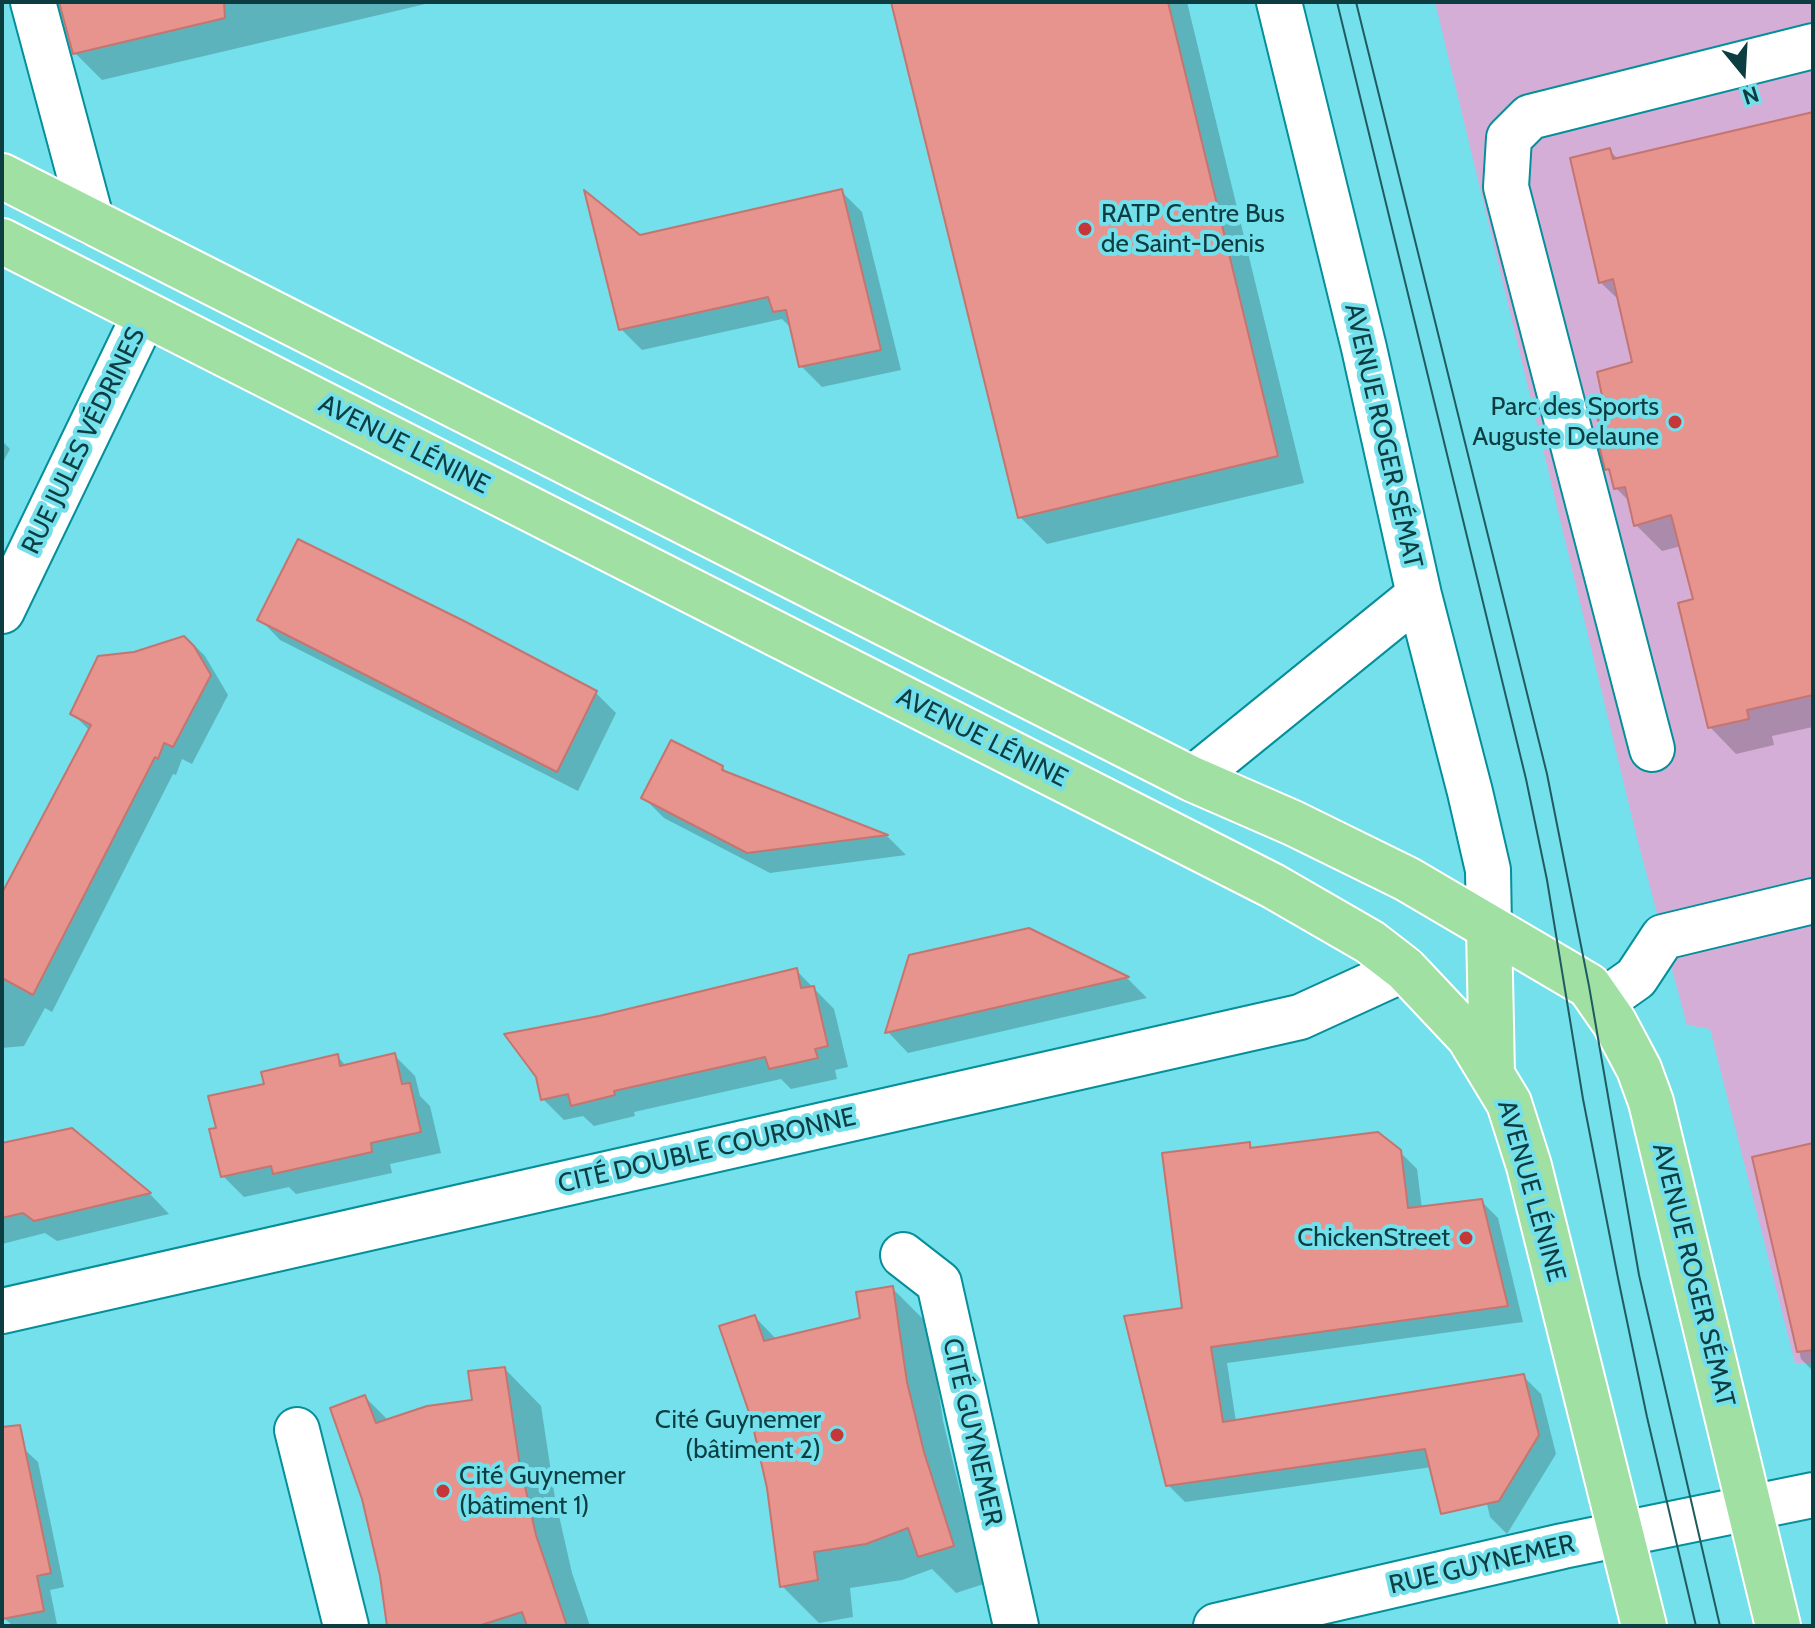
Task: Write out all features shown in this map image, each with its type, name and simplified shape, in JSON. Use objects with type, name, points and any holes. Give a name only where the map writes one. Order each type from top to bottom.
[{"type":"main road","points":[[2,176],[1192,779],[1293,823],[1393,872],[1489,928],[1492,1073]]},
{"type":"main road","name":"AVENUE LÉNINE","points":[[2,241],[1273,886],[1370,942],[1405,969],[1469,1037],[1509,1103],[1529,1166],[1644,1626]]},
{"type":"main road","name":"AVENUE ROGER SÉMAT","points":[[1489,928],[1589,986],[1602,1002],[1639,1069],[1651,1102],[1778,1626]]},
{"type":"street","points":[[33,2],[92,222]]},
{"type":"street","name":"AVENUE ROGER SÉMAT","points":[[1279,2],[1364,348],[1419,595],[1466,772],[1488,870],[1489,928]]},
{"type":"street","points":[[1652,749],[1506,187],[1509,138],[1530,117],[1813,46]]},
{"type":"street","name":"RUE JULES VÉDRINES","points":[[2,611],[145,314]]},
{"type":"street","points":[[1192,779],[1419,595]]},
{"type":"street","name":"AVENUE ROGER SÉMAT","points":[[1488,870],[1546,959]]},
{"type":"street","points":[[1602,1002],[1636,978],[1663,937],[1813,901]]},
{"type":"street","name":"CITÉ DOUBLE COURONNE","points":[[2,1311],[1300,1017],[1405,969]]},
{"type":"street","name":"CITÉ GUYNEMER","points":[[903,1255],[939,1283],[1016,1626]]},
{"type":"street","points":[[297,1430],[346,1626]]},
{"type":"street","name":"RUE GUYNEMER","points":[[1216,1626],[1620,1534],[1813,1495]]},
{"type":"shaded area","name":"Parc des Sports Auguste Delaune","points":[[1435,2],[1813,2],[1813,1363],[1795,1363],[1710,1029],[1687,1025],[1638,842]]},
{"type":"building","points":[[59,2],[224,2],[225,18],[73,54]]},
{"type":"building","name":"RATP Centre Bus de Saint-Denis","points":[[891,2],[1168,2],[1278,456],[1018,518]]},
{"type":"building","points":[[1813,112],[1813,695],[1747,710],[1749,719],[1708,728],[1678,603],[1693,599],[1671,515],[1634,526],[1625,487],[1614,489],[1609,469],[1605,470],[1596,433],[1601,431],[1596,413],[1605,410],[1597,372],[1632,362],[1613,279],[1599,283],[1570,158],[1610,148],[1613,159]]},
{"type":"building","points":[[842,189],[881,350],[799,367],[786,310],[773,312],[768,297],[619,330],[584,190],[640,235]]},
{"type":"building","points":[[298,539],[597,691],[557,772],[257,620]]},
{"type":"building","points":[[184,636],[194,646],[211,675],[173,747],[164,743],[158,759],[155,757],[33,995],[2,978],[2,893],[91,725],[70,714],[98,656],[134,652]]},
{"type":"building","points":[[671,740],[723,766],[722,770],[888,835],[747,853],[641,798]]},
{"type":"building","points":[[1029,928],[1129,977],[885,1033],[909,955]]},
{"type":"building","points":[[797,968],[801,988],[814,986],[828,1046],[815,1049],[818,1058],[769,1069],[765,1057],[614,1091],[615,1095],[571,1106],[568,1094],[541,1100],[536,1077],[504,1034],[599,1016]]},
{"type":"building","points":[[395,1053],[402,1084],[410,1083],[421,1132],[371,1143],[372,1152],[273,1174],[271,1166],[221,1177],[209,1129],[216,1128],[208,1096],[264,1084],[261,1072],[338,1054],[340,1066]]},
{"type":"building","points":[[72,1128],[151,1193],[34,1221],[23,1213],[2,1218],[2,1143]]},
{"type":"building","points":[[1378,1132],[1401,1150],[1408,1208],[1482,1199],[1508,1306],[1211,1347],[1223,1422],[1524,1374],[1539,1435],[1499,1501],[1441,1514],[1425,1449],[1166,1486],[1124,1316],[1182,1308],[1162,1153],[1250,1142],[1250,1148]]},
{"type":"building","points":[[1813,1143],[1813,1350],[1797,1352],[1752,1157]]},
{"type":"building","name":"Cité Guynemer (bâtiment 2)","points":[[893,1286],[907,1382],[924,1452],[954,1546],[918,1557],[908,1528],[866,1544],[814,1552],[818,1580],[780,1587],[767,1488],[751,1418],[719,1326],[755,1315],[764,1341],[860,1318],[856,1292]]},
{"type":"building","name":"Cité Guynemer (bâtiment 1)","points":[[505,1367],[519,1460],[536,1535],[567,1626],[527,1626],[522,1612],[478,1626],[387,1626],[380,1576],[362,1499],[330,1408],[365,1395],[376,1423],[427,1406],[472,1400],[468,1371]]},
{"type":"building","points":[[20,1425],[51,1573],[37,1576],[44,1611],[2,1619],[2,1427]]},
{"type":"tram line","points":[[1337,2],[1526,779],[1618,1278],[1696,1626]]},
{"type":"tram line","points":[[1356,2],[1547,774],[1589,986],[1639,1275],[1720,1626]]},
{"type":"place","name":"RATP Centre Bus de Saint-Denis","points":[[1085,229]]},
{"type":"place","name":"Parc des Sports Auguste Delaune","points":[[1675,422]]},
{"type":"place","name":"ChickenStreet","points":[[1466,1238]]},
{"type":"place","name":"Cité Guynemer (bâtiment 2)","points":[[837,1435]]},
{"type":"place","name":"Cité Guynemer (bâtiment 1)","points":[[443,1491]]}]
